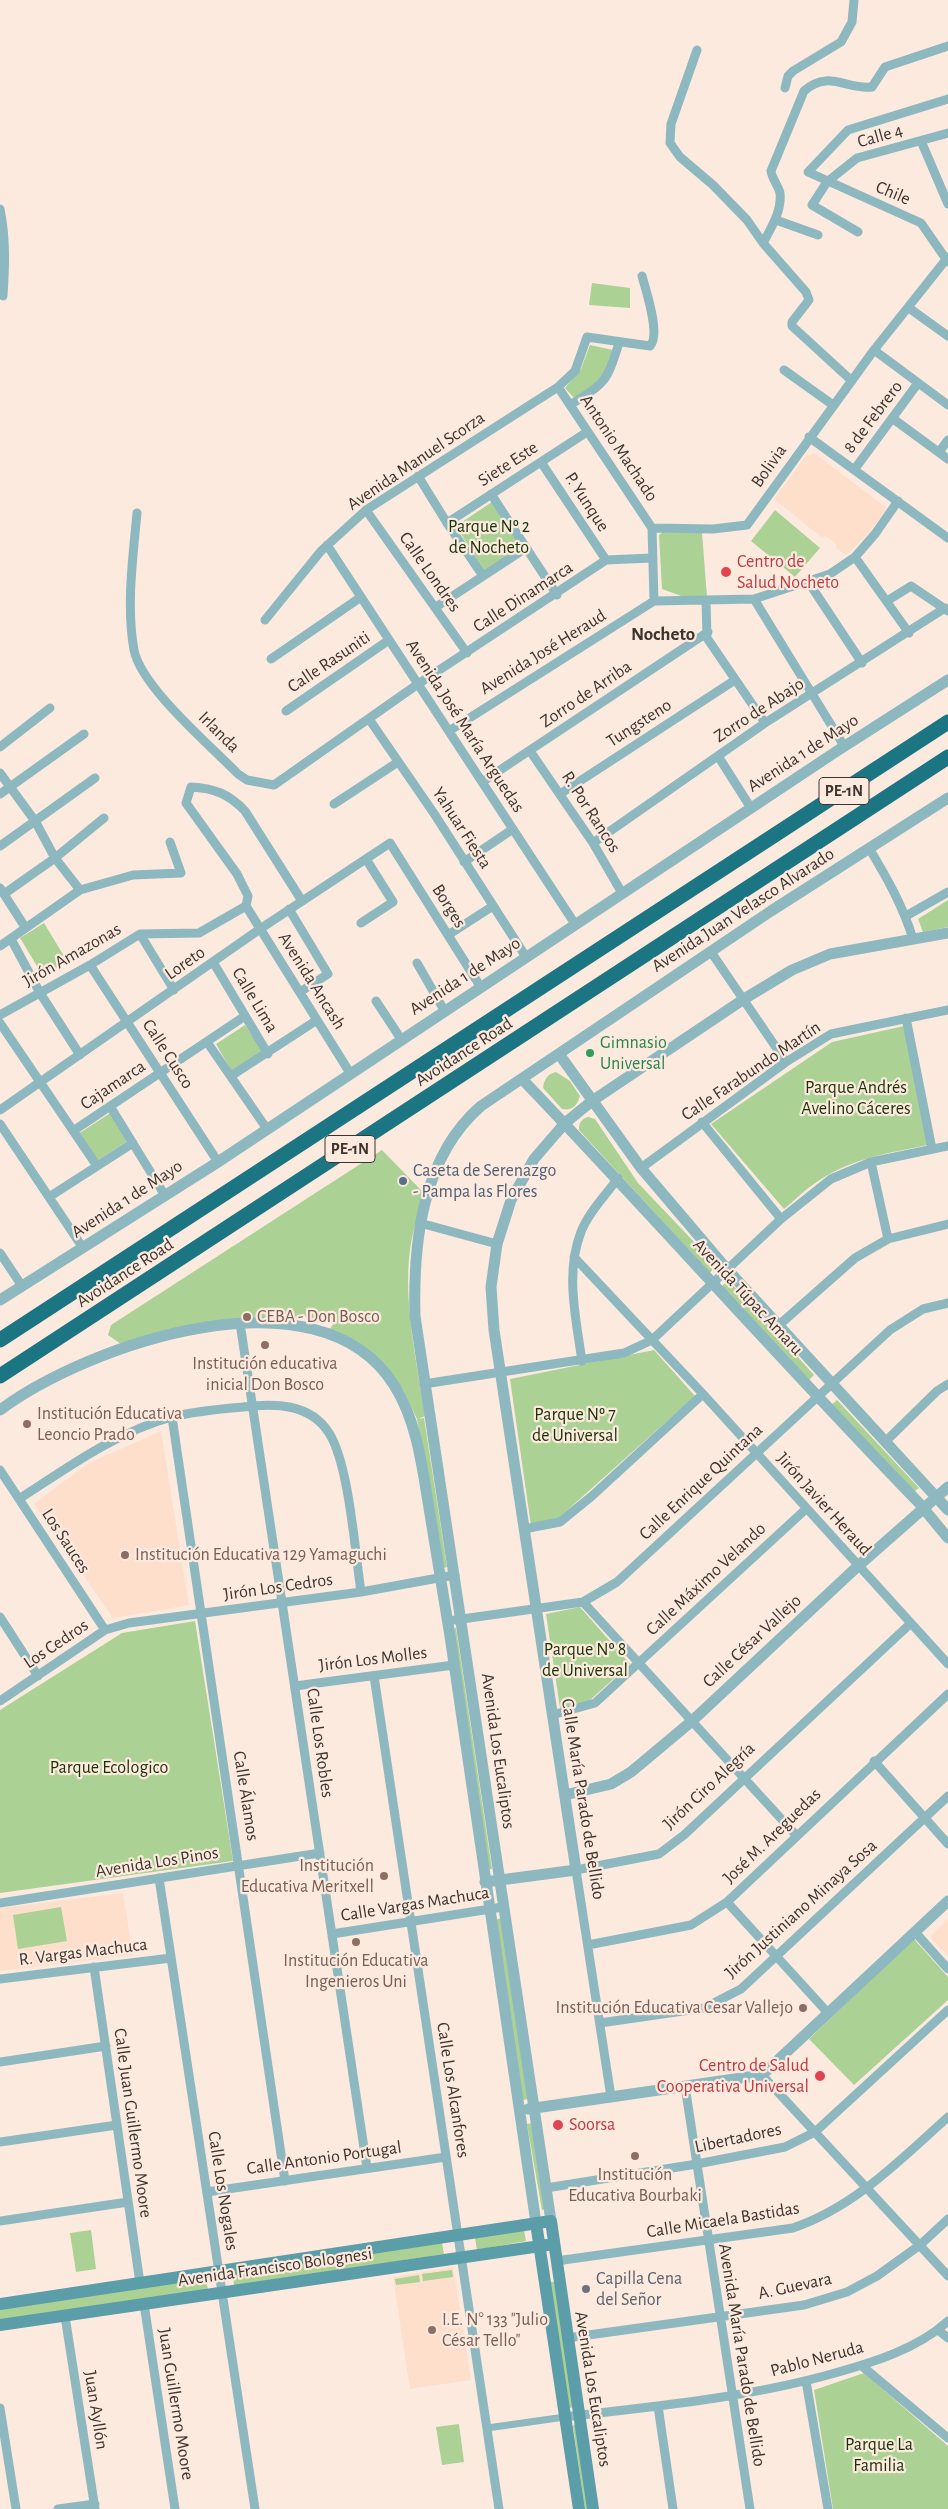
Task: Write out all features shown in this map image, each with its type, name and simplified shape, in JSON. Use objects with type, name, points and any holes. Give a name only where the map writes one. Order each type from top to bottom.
[{"type":"highway","name":"Avoidance Road","points":[[0,1340],[948,722]]},
{"type":"highway","name":"Avoidance Road","points":[[0,1376],[948,757]]},
{"type":"main road","name":"Avenida Francisco Bolognesi","points":[[0,2304],[551,2221]]},
{"type":"main road","name":"Avenida Los Eucaliptos","points":[[551,2221],[593,2509]]},
{"type":"main road","name":"Avenida Los Eucaliptos","points":[[536,2223],[579,2509]]},
{"type":"main road","name":"Avenida Francisco Bolognesi","points":[[0,2326],[554,2244]]},
{"type":"street","points":[[785,88],[788,76],[793,70],[841,42],[852,22],[854,0]]},
{"type":"street","points":[[763,243],[776,220],[780,195],[771,170],[804,90],[812,84],[829,80],[865,88],[872,87],[885,67],[948,46]]},
{"type":"street","points":[[697,50],[671,124],[670,143],[680,157],[713,184],[747,220],[763,243],[809,296],[809,300],[792,322],[793,329],[852,381]]},
{"type":"street","name":"Chile","points":[[947,260],[921,223],[808,174],[808,171],[848,130],[948,99]]},
{"type":"street","name":"Calle 4","points":[[858,232],[812,205],[827,182],[861,156],[948,133]]},
{"type":"street","points":[[921,141],[948,204]]},
{"type":"street","points":[[0,209],[6,256],[3,296]]},
{"type":"street","points":[[776,220],[818,235]]},
{"type":"street","name":"Bolivia","points":[[652,528],[713,528],[747,525],[809,437],[874,350],[910,308],[947,260]]},
{"type":"street","points":[[570,405],[602,384],[608,375],[619,343],[645,347],[652,344],[653,319],[642,276]]},
{"type":"street","points":[[910,308],[948,336]]},
{"type":"street","name":"Avenida Manuel Scorza","points":[[265,620],[327,545],[366,510],[558,387],[574,371],[587,337],[619,343]]},
{"type":"street","points":[[874,350],[948,405]]},
{"type":"street","points":[[784,370],[833,405]]},
{"type":"street","name":"8 de Febrero","points":[[854,470],[918,383]]},
{"type":"street","name":"Antonio Machado","points":[[558,387],[652,528]]},
{"type":"street","points":[[892,418],[948,459]]},
{"type":"street","name":"Siete Este","points":[[447,523],[587,432]]},
{"type":"street","points":[[809,437],[948,538]]},
{"type":"street","points":[[939,452],[948,440]]},
{"type":"street","name":"P. Yunque","points":[[541,462],[606,560]]},
{"type":"street","points":[[418,476],[482,576]]},
{"type":"street","points":[[491,494],[557,595]]},
{"type":"street","points":[[652,528],[654,601],[754,599],[809,583],[830,574],[855,557],[875,534],[898,501]]},
{"type":"street","name":"Calle Londres","points":[[366,510],[467,653]]},
{"type":"street","name":"Irlanda","points":[[137,513],[130,584],[134,651],[148,678],[179,714],[238,774],[247,780],[274,785],[418,684]]},
{"type":"street","name":"Avenida José María Arguedas","points":[[327,545],[575,924]]},
{"type":"street","points":[[436,607],[526,548]]},
{"type":"street","points":[[855,557],[909,633]]},
{"type":"street","points":[[606,560],[652,558]]},
{"type":"street","name":"Calle Dinamarca","points":[[418,684],[557,595],[606,560]]},
{"type":"street","points":[[809,583],[862,663]]},
{"type":"street","points":[[887,601],[908,586],[914,586],[947,610]]},
{"type":"street","points":[[271,659],[361,597]]},
{"type":"street","points":[[754,599],[844,746]]},
{"type":"street","name":"Avenida José Heraud","points":[[449,731],[654,601]]},
{"type":"street","points":[[706,601],[707,638],[765,724]]},
{"type":"street","name":"Zorro de Abajo","points":[[593,843],[765,724],[947,610]]},
{"type":"street","name":"Zorro de Arriba","points":[[482,782],[708,632]]},
{"type":"street","name":"Calle Rasuniti","points":[[286,711],[389,640]]},
{"type":"street","name":"Tungsteno","points":[[560,794],[734,680]]},
{"type":"street","name":"Avenida 1 de Mayo","points":[[0,1300],[164,1194],[218,1162],[480,986],[844,746],[948,680]]},
{"type":"street","points":[[0,747],[50,708]]},
{"type":"street","name":"Yahuar Fiesta","points":[[369,719],[526,957]]},
{"type":"street","points":[[0,794],[84,734]]},
{"type":"street","name":"R. Por Rancos","points":[[530,751],[593,843],[622,893]]},
{"type":"street","points":[[718,756],[751,808]]},
{"type":"street","points":[[334,804],[398,762]]},
{"type":"street","points":[[0,773],[35,821],[56,858],[80,890]]},
{"type":"street","points":[[0,846],[95,778]]},
{"type":"street","points":[[246,906],[248,896],[243,885],[221,850],[186,803],[191,787],[222,792],[245,811],[302,901]]},
{"type":"street","name":"Avenida Juan Velasco Alvarado","points":[[559,1054],[869,848],[948,798]]},
{"type":"street","points":[[25,927],[2,891],[56,858],[104,818]]},
{"type":"street","points":[[464,862],[513,829]]},
{"type":"street","points":[[0,946],[80,890],[132,875],[181,873],[170,842]]},
{"type":"street","name":"Loreto","points":[[0,1110],[128,1023],[289,909],[390,843]]},
{"type":"street","name":"Borges","points":[[390,843],[480,986]]},
{"type":"street","points":[[869,848],[890,882],[906,916],[913,939]]},
{"type":"street","points":[[361,923],[393,902],[366,859]]},
{"type":"street","points":[[906,916],[948,892]]},
{"type":"street","name":"Avenida Ancash","points":[[246,906],[350,1073]]},
{"type":"street","name":"Jirón Amazonas","points":[[0,1015],[90,966],[140,934],[200,933],[246,906]]},
{"type":"street","points":[[448,935],[493,906]]},
{"type":"street","points":[[289,909],[328,974],[300,992]]},
{"type":"street","name":"Calle María Parado de Bellido","points":[[611,2097],[494,1330],[492,1287],[497,1244],[511,1200],[534,1159],[565,1123],[592,1101],[744,999],[792,970],[830,954],[948,933]]},
{"type":"street","points":[[140,934],[174,990]]},
{"type":"street","points":[[11,940],[40,993],[80,1055]]},
{"type":"street","points":[[711,952],[786,1062]]},
{"type":"street","name":"Calle Lima","points":[[214,962],[268,1054]]},
{"type":"street","points":[[417,963],[444,1010]]},
{"type":"street","name":"Calle Cusco","points":[[90,966],[218,1162]]},
{"type":"street","points":[[376,1001],[401,1039]]},
{"type":"street","name":"Calle Farabundo Martín","points":[[641,1168],[786,1062],[831,1034],[948,1010]]},
{"type":"street","name":"Cajamarca","points":[[74,1131],[245,1016]]},
{"type":"street","points":[[906,1018],[932,1149]]},
{"type":"street","points":[[230,1076],[268,1054],[317,1020]]},
{"type":"street","points":[[0,1023],[97,1166]]},
{"type":"street","points":[[207,1042],[267,1129]]},
{"type":"street","name":"Avenida Los Eucaliptos","points":[[551,2221],[455,1575],[424,1384],[415,1316],[414,1279],[416,1246],[428,1191],[438,1166],[466,1119],[481,1106],[523,1080],[559,1054]]},
{"type":"street","name":"Avenida Túpac Amaru","points":[[559,1054],[641,1168],[726,1268],[948,1510]]},
{"type":"street","name":"Avenida Túpac Amaru","points":[[523,1080],[618,1178],[712,1284],[923,1508],[948,1538]]},
{"type":"street","points":[[110,1106],[164,1194]]},
{"type":"street","points":[[702,1122],[781,1218]]},
{"type":"street","points":[[0,1124],[83,1248]]},
{"type":"street","points":[[49,1197],[133,1143]]},
{"type":"street","points":[[424,1384],[624,1353],[652,1340],[781,1218],[831,1179],[871,1162],[948,1146]]},
{"type":"street","points":[[871,1162],[888,1239]]},
{"type":"street","points":[[582,1360],[574,1309],[574,1257],[582,1230],[618,1178]]},
{"type":"street","points":[[420,1223],[497,1244]]},
{"type":"street","points":[[779,1325],[854,1258],[888,1239],[948,1224]]},
{"type":"street","points":[[0,1253],[22,1286]]},
{"type":"street","name":"Jirón Javier Heraud","points":[[574,1257],[703,1394],[948,1664]]},
{"type":"street","name":"Calle Enrique Quintana","points":[[447,1621],[583,1602],[617,1582],[816,1396],[890,1330],[923,1309],[948,1303]]},
{"type":"street","name":"Avenida Los Eucaliptos","points":[[0,1410],[60,1374],[97,1356],[166,1335],[240,1323],[284,1325],[319,1330],[354,1346],[377,1364],[394,1383],[406,1408],[422,1465],[454,1665],[536,2223]]},
{"type":"street","name":"Calle Los Robles","points":[[240,1323],[367,2168]]},
{"type":"street","points":[[885,1442],[937,1391],[948,1384]]},
{"type":"street","points":[[524,1530],[560,1522],[703,1394]]},
{"type":"street","points":[[19,1499],[107,1444],[172,1417],[271,1404],[295,1408],[307,1413],[328,1431],[335,1444],[344,1479],[361,1592]]},
{"type":"street","name":"Calle Álamos","points":[[172,1417],[240,1865],[284,2181]]},
{"type":"street","name":"Los Sauces","points":[[0,1470],[105,1630]]},
{"type":"street","name":"Calle César Vallejo","points":[[565,1795],[611,1784],[631,1772],[692,1721],[858,1566],[948,1487]]},
{"type":"street","name":"Calle Máximo Velando","points":[[552,1715],[595,1703],[806,1509]]},
{"type":"street","name":"Jirón Los Cedros","points":[[105,1630],[141,1621],[361,1592],[455,1575]]},
{"type":"street","points":[[583,1602],[796,1835]]},
{"type":"street","points":[[0,1617],[38,1676]]},
{"type":"street","name":"Jirón Ciro Alegría","points":[[485,1882],[576,1870],[659,1854],[684,1835],[911,1623]]},
{"type":"street","name":"Los Cedros","points":[[0,1701],[105,1630]]},
{"type":"street","name":"Jirón Los Molles","points":[[295,1686],[454,1665]]},
{"type":"street","name":"Calle Los Alcanfores","points":[[374,1676],[499,2509]]},
{"type":"street","name":"José M. Areguedas","points":[[588,1945],[691,1925],[727,1902],[874,1761],[948,1694]]},
{"type":"street","points":[[874,1761],[948,1844]]},
{"type":"street","name":"Jirón Justiniano Minaya Sosa","points":[[600,2023],[704,2008],[741,1989],[948,1796]]},
{"type":"street","name":"Avenida Los Pinos","points":[[0,1903],[320,1853]]},
{"type":"street","name":"Calle Los Nogales","points":[[159,1878],[255,2509]]},
{"type":"street","points":[[519,2110],[762,2075],[948,1901]]},
{"type":"street","points":[[727,1902],[828,2013]]},
{"type":"street","name":"Calle Vargas Machuca","points":[[332,1934],[503,1907]]},
{"type":"street","points":[[915,1932],[948,1969]]},
{"type":"street","name":"R. Vargas Machuca","points":[[0,1979],[171,1958]]},
{"type":"street","name":"Calle Juan Guillermo Moore","points":[[94,1967],[140,2283]]},
{"type":"street","name":"Libertadores","points":[[546,2188],[697,2164],[786,2147],[815,2132],[948,2010]]},
{"type":"street","points":[[0,2062],[106,2046]]},
{"type":"street","points":[[762,2075],[948,2276]]},
{"type":"street","name":"Avenida María Parado de Bellido","points":[[685,2086],[750,2509]]},
{"type":"street","name":"Calle Micaela Bastidas","points":[[556,2261],[794,2228],[813,2221],[867,2189],[948,2117]]},
{"type":"street","points":[[0,2142],[117,2125]]},
{"type":"street","name":"Calle Antonio Portugal","points":[[206,2192],[446,2157]]},
{"type":"street","points":[[0,2221],[128,2202]]},
{"type":"street","name":"A. Guevara","points":[[567,2338],[804,2305],[847,2292],[877,2276],[920,2245],[948,2219]]},
{"type":"street","name":"Juan Guillermo Moore","points":[[144,2304],[175,2509]]},
{"type":"street","name":"Juan Ayllón","points":[[65,2316],[95,2506]]},
{"type":"street","name":"Pablo Neruda","points":[[565,2417],[732,2396],[806,2381],[862,2366],[917,2342],[938,2330],[948,2321]]},
{"type":"street","points":[[938,2330],[948,2338]]},
{"type":"street","points":[[862,2366],[948,2438]]},
{"type":"street","points":[[806,2381],[828,2509]]},
{"type":"street","points":[[658,2406],[673,2509]]},
{"type":"street","points":[[0,2408],[16,2509]]},
{"type":"street","points":[[487,2428],[565,2417]]},
{"type":"street","points":[[58,2509],[95,2506]]},
{"type":"shaded area","points":[[814,453],[887,508],[869,533],[846,555],[836,548],[836,543],[826,536],[821,537],[774,499],[807,454],[810,456]]},
{"type":"shaded area","name":"Institución Educativa 129 Yamaguchi","points":[[161,1431],[189,1605],[113,1618],[34,1504],[87,1464]]},
{"type":"shaded area","points":[[123,1893],[133,1955],[0,1971],[0,1908]]},
{"type":"shaded area","points":[[948,1919],[948,1956],[930,1937]]},
{"type":"shaded area","name":"I.E. N° 133 \"Julio César Tello\"","points":[[453,2267],[471,2380],[410,2389],[393,2277]]},
{"type":"green space","points":[[592,283],[630,288],[630,308],[589,305]]},
{"type":"green space","points":[[590,345],[613,350],[607,369],[600,380],[574,398],[565,388],[581,369]]},
{"type":"green space","name":"Parque Nº 2 de Nocheto","points":[[492,502],[523,547],[485,572],[456,526]]},
{"type":"green space","points":[[775,510],[820,548],[795,577],[751,541]]},
{"type":"green space","points":[[663,532],[702,533],[707,597],[684,597],[662,589],[659,535]]},
{"type":"green space","points":[[948,900],[948,927],[923,932],[918,919]]},
{"type":"green space","points":[[44,923],[67,961],[43,976],[20,938]]},
{"type":"green space","points":[[245,1025],[264,1053],[232,1072],[216,1044]]},
{"type":"green space","name":"Parque Andrés Avelino Cáceres","points":[[904,1026],[928,1145],[869,1158],[841,1168],[810,1187],[784,1209],[711,1124],[832,1042]]},
{"type":"green space","points":[[556,1072],[570,1081],[580,1096],[576,1105],[571,1108],[562,1109],[543,1088],[546,1078]]},
{"type":"green space","points":[[112,1112],[129,1140],[97,1161],[78,1134]]},
{"type":"green space","points":[[588,1117],[595,1119],[638,1183],[716,1265],[710,1273],[579,1130],[581,1122]]},
{"type":"green space","points":[[382,1150],[424,1193],[410,1249],[408,1291],[412,1333],[425,1416],[418,1419],[424,1418],[447,1567],[444,1568],[417,1419],[404,1391],[383,1363],[362,1347],[330,1329],[334,1323],[301,1316],[294,1321],[263,1320],[121,1344],[108,1335],[111,1325]]},
{"type":"green space","points":[[727,1282],[732,1284],[814,1375],[808,1381],[723,1290],[723,1285]]},
{"type":"green space","name":"Parque Nº 7 de Universal","points":[[654,1350],[695,1396],[554,1522],[531,1526],[510,1379]]},
{"type":"green space","points":[[837,1400],[919,1488],[912,1493],[830,1406]]},
{"type":"green space","name":"Parque Nº 8 de Universal","points":[[580,1607],[630,1664],[589,1701],[560,1708],[546,1614]]},
{"type":"green space","name":"Parque Ecologico","points":[[195,1621],[233,1861],[0,1893],[0,1710],[122,1633]]},
{"type":"green space","points":[[456,1628],[492,1869],[489,1869],[452,1629]]},
{"type":"green space","points":[[61,1907],[67,1941],[18,1949],[13,1915]]},
{"type":"green space","points":[[501,1918],[528,2099],[523,2100],[495,1920]]},
{"type":"green space","points":[[914,1939],[948,1977],[948,2000],[854,2085],[809,2039]]},
{"type":"green space","points":[[532,2123],[545,2209],[542,2210],[527,2124]]},
{"type":"green space","points":[[91,2230],[96,2269],[76,2272],[70,2233]]},
{"type":"green space","points":[[524,2230],[526,2241],[477,2250],[475,2238]]},
{"type":"green space","points":[[442,2243],[444,2254],[234,2286],[233,2274]]},
{"type":"green space","points":[[452,2270],[453,2277],[423,2281],[422,2274]]},
{"type":"green space","points":[[419,2275],[420,2282],[396,2285],[395,2279]]},
{"type":"green space","points":[[206,2278],[208,2290],[0,2321],[0,2309]]},
{"type":"green space","points":[[550,2282],[554,2282],[575,2407],[569,2408]]},
{"type":"green space","name":"Parque La Familia","points":[[864,2373],[948,2446],[948,2509],[833,2509],[814,2390]]},
{"type":"green space","points":[[459,2424],[464,2462],[442,2465],[436,2427]]},
{"type":"green space","points":[[575,2424],[589,2509],[585,2509],[573,2426]]},
{"type":"place","name":"Centro de Salud Nocheto","points":[[726,572]]},
{"type":"place","name":"Gimnasio Universal","points":[[590,1053]]},
{"type":"place","name":"Caseta de Serenazgo - Pampa las Flores","points":[[403,1181]]},
{"type":"place","name":"CEBA - Don Bosco","points":[[247,1317]]},
{"type":"place","name":"Institución educativa inicial Don Bosco","points":[[265,1345]]},
{"type":"place","name":"Institución Educativa Leoncio Prado","points":[[27,1424]]},
{"type":"place","name":"Institución Educativa 129 Yamaguchi","points":[[125,1555]]},
{"type":"place","name":"Institución Educativa Meritxell","points":[[384,1876]]},
{"type":"place","name":"Institución Educativa Ingenieros Uni","points":[[356,1942]]},
{"type":"place","name":"Institución Educativa Cesar Vallejo","points":[[803,2008]]},
{"type":"place","name":"Centro de Salud Cooperativa Universal","points":[[820,2076]]},
{"type":"place","name":"Soorsa","points":[[558,2125]]},
{"type":"place","name":"Institución Educativa Bourbaki","points":[[635,2156]]},
{"type":"place","name":"Capilla Cena del Señor","points":[[586,2289]]},
{"type":"place","name":"I.E. N° 133 \"Julio César Tello\"","points":[[432,2330]]},
{"type":"district","name":"Nocheto","points":[[663,634]]}]
